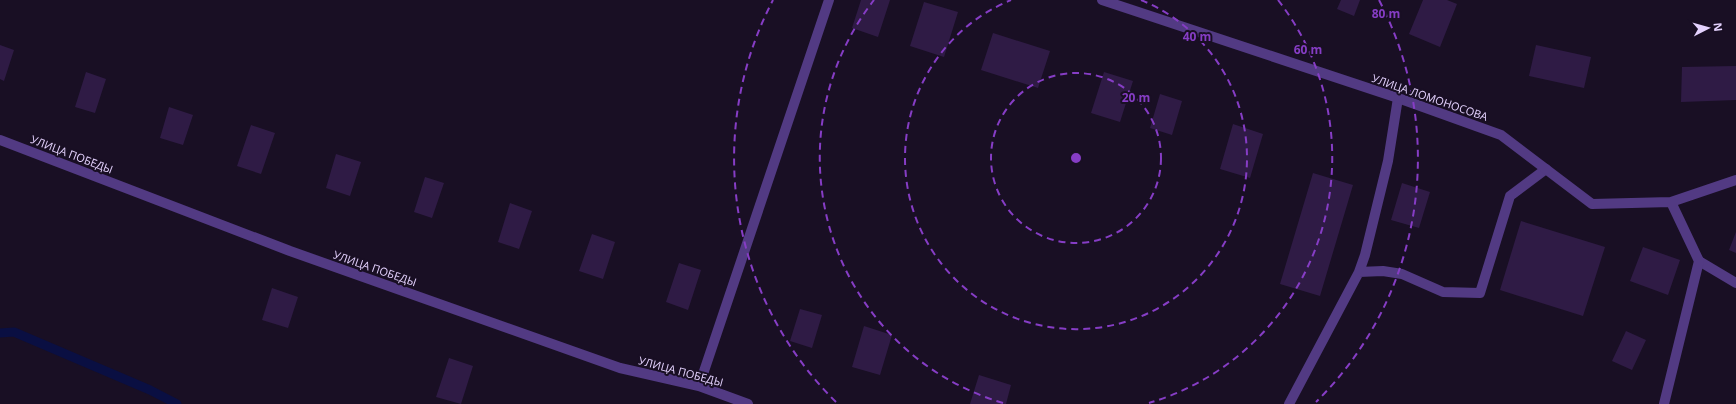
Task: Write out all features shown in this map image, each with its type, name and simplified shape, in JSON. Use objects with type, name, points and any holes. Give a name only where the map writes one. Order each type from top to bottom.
[{"type":"street","points":[[699,386],[829,0]]},
{"type":"street","name":"УЛИЦА ЛОМОНОСОВА","points":[[1102,0],[1398,98],[1501,135],[1592,204],[1671,202],[1736,180]]},
{"type":"street","points":[[1289,404],[1359,272],[1365,255],[1388,161],[1398,98]]},
{"type":"street","name":"УЛИЦА ПОБЕДЫ","points":[[0,140],[290,251],[620,368],[699,386],[748,404]]},
{"type":"street","points":[[1359,272],[1383,271],[1402,274],[1442,292],[1480,293],[1510,196],[1546,169]]},
{"type":"street","points":[[1671,202],[1698,261],[1736,283]]},
{"type":"street","points":[[1664,404],[1698,261]]},
{"type":"building","points":[[861,0],[890,0],[878,37],[852,28]]},
{"type":"building","points":[[1341,0],[1360,0],[1354,16],[1337,9]]},
{"type":"building","points":[[1423,0],[1447,0],[1457,4],[1440,47],[1409,34]]},
{"type":"building","points":[[924,2],[958,12],[944,57],[910,46]]},
{"type":"building","points":[[993,33],[1050,51],[1038,88],[981,70]]},
{"type":"building","points":[[0,45],[14,50],[4,81],[0,79]]},
{"type":"building","points":[[1536,45],[1591,57],[1584,88],[1529,76]]},
{"type":"building","points":[[1736,66],[1736,100],[1681,102],[1682,67]]},
{"type":"building","points":[[86,72],[106,79],[95,113],[75,107]]},
{"type":"building","points":[[1104,72],[1133,81],[1120,122],[1091,113]]},
{"type":"building","points":[[1160,94],[1182,101],[1172,135],[1150,128]]},
{"type":"building","points":[[169,107],[193,115],[183,145],[160,138]]},
{"type":"building","points":[[1233,124],[1263,134],[1250,178],[1220,169]]},
{"type":"building","points":[[251,125],[275,133],[261,174],[237,166]]},
{"type":"building","points":[[336,154],[361,162],[350,196],[326,188]]},
{"type":"building","points":[[1313,173],[1353,185],[1320,296],[1280,284]]},
{"type":"building","points":[[425,177],[444,183],[432,218],[414,212]]},
{"type":"building","points":[[1402,183],[1430,192],[1419,228],[1391,220]]},
{"type":"building","points":[[510,203],[532,211],[519,249],[498,242]]},
{"type":"building","points":[[1521,221],[1605,247],[1583,316],[1500,290]]},
{"type":"building","points":[[1736,232],[1736,253],[1729,250]]},
{"type":"building","points":[[592,234],[615,242],[603,279],[579,271]]},
{"type":"building","points":[[1643,247],[1680,260],[1668,295],[1630,281]]},
{"type":"building","points":[[679,263],[701,270],[688,310],[666,302]]},
{"type":"building","points":[[272,288],[298,297],[288,328],[262,320]]},
{"type":"building","points":[[800,309],[822,315],[812,348],[790,341]]},
{"type":"building","points":[[864,326],[892,335],[880,375],[852,367]]},
{"type":"building","points":[[1626,331],[1646,340],[1632,370],[1612,361]]},
{"type":"building","points":[[449,358],[473,366],[461,404],[436,397]]},
{"type":"building","points":[[979,375],[1011,385],[1006,404],[970,404]]},
{"type":"waterway","points":[[0,333],[14,332],[150,390],[177,404]]}]
